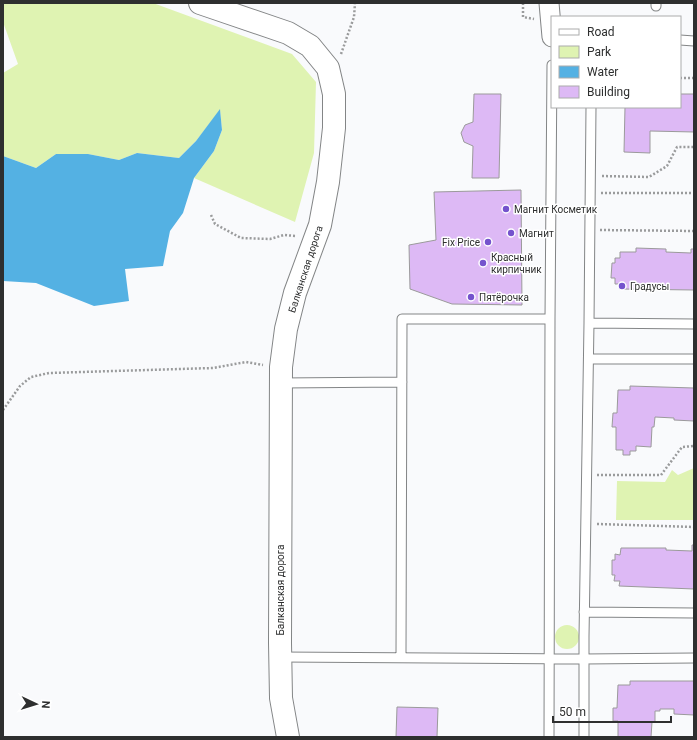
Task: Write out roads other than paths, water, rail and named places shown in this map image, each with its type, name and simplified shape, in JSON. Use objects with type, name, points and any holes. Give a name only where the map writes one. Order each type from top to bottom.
[{"type":"street","name":"Балканская дорога","points":[[200,3],[288,33],[310,46],[328,68],[334,94],[334,128],[328,182],[320,226],[295,293],[286,328],[281,375],[280,657],[281,698],[288,737]]},
{"type":"street","points":[[549,3],[551,26]]},
{"type":"lane","points":[[681,40],[694,41]]},
{"type":"lane","points":[[549,737],[552,108]]},
{"type":"lane","points":[[584,737],[584,612],[589,359],[591,108]]},
{"type":"lane","points":[[401,657],[402,319],[550,319]]},
{"type":"lane","points":[[589,323],[694,324]]},
{"type":"lane","points":[[589,359],[694,359]]},
{"type":"lane","points":[[281,375],[402,382]]},
{"type":"lane","points":[[584,612],[694,613]]},
{"type":"lane","points":[[280,657],[694,658]]},
{"type":"water","points":[[220,109],[222,130],[214,151],[194,178],[183,213],[170,231],[163,266],[125,269],[129,301],[94,306],[36,283],[3,281],[3,156],[36,168],[56,154],[88,154],[119,160],[137,153],[179,158],[196,141]]},
{"type":"place","name":"Магнит Косметик","points":[[506,209]]},
{"type":"place","name":"Магнит","points":[[511,233]]},
{"type":"place","name":"Fix Price","points":[[488,242]]},
{"type":"place","name":"Красный кирпичник","points":[[483,263]]},
{"type":"place","name":"Градусы","points":[[622,286]]},
{"type":"place","name":"Пятёрочка","points":[[471,297]]}]
